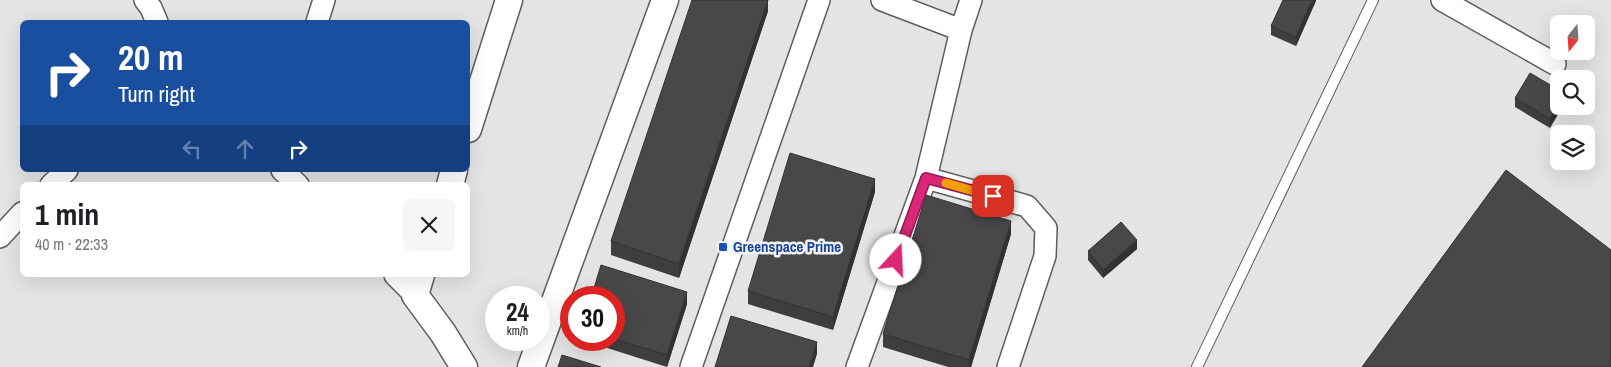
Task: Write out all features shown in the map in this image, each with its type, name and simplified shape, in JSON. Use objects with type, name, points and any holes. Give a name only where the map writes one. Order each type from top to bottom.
[{"type":"street","points":[[145,0],[156,20]]},
{"type":"street","points":[[318,20],[324,0]]},
{"type":"street","points":[[470,123],[509,0]]},
{"type":"street","points":[[531,367],[665,0]]},
{"type":"street","points":[[691,367],[819,0]]},
{"type":"street","points":[[882,0],[961,30]]},
{"type":"street","points":[[857,367],[926,178],[961,30],[971,0]]},
{"type":"street","points":[[1442,0],[1555,64]]},
{"type":"street","points":[[53,182],[65,172]]},
{"type":"street","points":[[284,172],[295,182]]},
{"type":"street","points":[[926,178],[1027,206],[1046,228],[1045,256],[1008,367]]},
{"type":"street","points":[[0,237],[20,215]]},
{"type":"street","points":[[400,277],[418,285],[443,333],[464,367]]},
{"type":"lane","points":[[1197,367],[1373,0]]},
{"type":"building","points":[[692,0],[768,0],[679,264],[611,241]]},
{"type":"building","points":[[1283,0],[1312,0],[1296,37],[1271,26]]},
{"type":"building","points":[[1530,73],[1550,85],[1550,115],[1552,115],[1550,119],[1515,98]]},
{"type":"building","points":[[790,153],[875,179],[833,317],[748,291]]},
{"type":"building","points":[[1506,170],[1611,250],[1611,367],[1362,367]]},
{"type":"building","points":[[926,195],[1011,221],[969,360],[883,334]]},
{"type":"building","points":[[1121,222],[1137,240],[1103,270],[1088,251]]},
{"type":"building","points":[[601,265],[687,292],[667,355],[625,342],[625,286],[595,286]]},
{"type":"building","points":[[731,316],[817,342],[809,367],[715,367]]},
{"type":"building","points":[[562,355],[601,367],[558,367]]},
{"type":"slow traffic","points":[[946,183],[977,192]]},
{"type":"place","name":"Greenspace Prime","points":[[723,247]]},
{"type":"route","points":[[896,260],[926,178],[993,196]]}]
